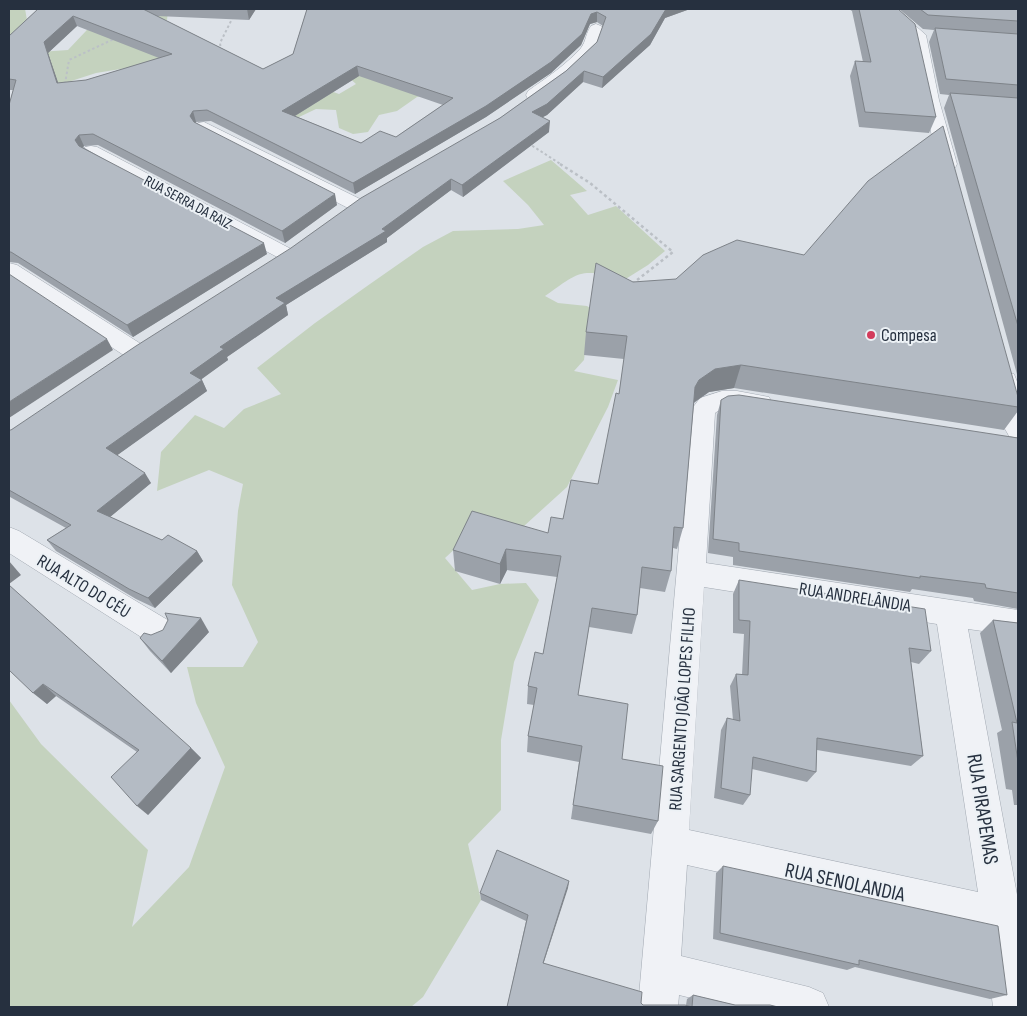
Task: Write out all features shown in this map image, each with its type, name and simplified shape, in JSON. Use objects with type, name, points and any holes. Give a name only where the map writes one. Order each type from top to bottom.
[{"type":"street","points":[[888,9],[926,36],[941,101],[953,184]]},
{"type":"street","points":[[518,106],[558,77],[590,48],[596,29]]},
{"type":"street","points":[[204,127],[355,205]]},
{"type":"street","name":"RUA SERRA DA RAIZ","points":[[90,151],[285,253]]},
{"type":"street","points":[[9,270],[133,350]]},
{"type":"street","points":[[1001,363],[1012,438]]},
{"type":"street","name":"RUA SARGENTO JOÃO LOPES FILHO","points":[[660,989],[703,410],[716,400],[726,398],[783,407]]},
{"type":"street","name":"RUA ALTO DO CÉU","points":[[9,539],[160,632]]},
{"type":"street","name":"RUA ANDRELÂNDIA","points":[[692,573],[1018,623]]},
{"type":"street","name":"RUA PIRAPEMAS","points":[[950,612],[1010,918],[1013,1007]]},
{"type":"street","name":"RUA SENOLANDIA","points":[[672,844],[1010,918]]},
{"type":"street","points":[[660,989],[809,1007]]},
{"type":"path","points":[[69,91],[65,83],[70,60],[117,38]]},
{"type":"path","points":[[527,142],[590,183],[673,252],[632,283],[632,290]]},
{"type":"green space","points":[[9,9],[25,9],[27,20],[9,38]]},
{"type":"green space","points":[[398,9],[572,9],[442,91],[417,97],[397,111],[379,115],[368,132],[353,134],[339,128],[336,110],[316,109],[297,118],[288,115],[308,83],[339,94],[356,84],[344,73]]},
{"type":"green space","points":[[168,11],[167,20],[149,32],[184,48],[156,61],[96,73],[65,83],[26,82],[9,40],[39,52],[68,50],[103,13]]},
{"type":"green space","points":[[551,160],[587,191],[570,195],[588,215],[616,206],[665,251],[648,265],[624,280],[599,274],[582,274],[574,276],[545,296],[558,303],[587,306],[599,314],[588,325],[584,360],[574,371],[618,380],[608,407],[567,487],[513,536],[472,533],[445,558],[472,590],[500,584],[526,583],[539,600],[514,662],[501,740],[501,810],[468,844],[481,900],[423,997],[411,1007],[9,1007],[9,700],[41,744],[148,850],[132,927],[189,867],[225,767],[196,703],[187,667],[243,667],[258,642],[232,585],[238,511],[243,484],[209,470],[157,491],[161,452],[195,415],[224,428],[244,409],[281,394],[257,368],[315,323],[423,247],[453,231],[518,229],[544,225],[528,205],[503,181]]},
{"type":"building","points":[[38,9],[143,9],[263,69],[293,54],[307,9],[666,9],[651,34],[603,77],[584,71],[547,104],[532,112],[550,121],[462,185],[451,179],[382,229],[386,231],[276,298],[285,303],[220,347],[224,349],[190,373],[202,380],[106,448],[145,473],[97,511],[162,540],[168,535],[197,551],[148,598],[129,589],[47,540],[71,525],[9,490],[9,430],[136,346],[291,248],[361,198],[500,118],[566,71],[597,42],[606,17],[597,12],[591,14],[582,34],[551,62],[486,106],[353,183],[207,110],[193,111],[190,116],[194,122],[335,194],[282,231],[93,134],[79,135],[75,140],[79,146],[264,243],[127,325],[9,252],[9,105],[16,80],[9,79],[9,36]],"holes":[[[73,16],[172,54],[86,80],[57,83],[44,42]],[[357,66],[453,98],[396,137],[380,131],[361,143],[282,111]]]},
{"type":"building","points":[[859,9],[898,9],[915,24],[936,117],[865,112],[855,61],[871,62]]},
{"type":"building","points":[[920,9],[1018,9],[1018,21],[928,15]]},
{"type":"building","points":[[935,28],[1018,34],[1018,85],[946,79]]},
{"type":"building","points":[[950,93],[1018,98],[1018,326]]},
{"type":"building","points":[[943,126],[1018,397],[1018,407],[741,365],[715,369],[699,380],[695,387],[683,528],[674,527],[671,571],[642,567],[637,615],[592,608],[578,695],[628,704],[622,759],[663,766],[658,821],[573,805],[582,746],[528,736],[537,688],[528,686],[535,652],[543,654],[561,556],[506,549],[500,564],[453,550],[472,511],[548,533],[551,517],[563,519],[571,480],[598,484],[616,393],[619,394],[627,336],[586,332],[596,263],[633,282],[676,279],[703,255],[737,240],[804,255],[868,181]]},
{"type":"building","points":[[9,274],[107,339],[9,402]]},
{"type":"building","points":[[739,395],[1018,438],[1018,593],[986,588],[985,584],[920,576],[920,578],[739,551],[739,543],[713,539],[721,400],[728,396]]},
{"type":"building","points":[[739,580],[925,609],[931,651],[909,648],[923,756],[817,738],[816,772],[753,757],[750,795],[721,788],[727,718],[740,721],[736,674],[748,675],[750,621],[739,620]]},
{"type":"building","points":[[9,585],[191,748],[137,806],[111,777],[139,750],[43,684],[33,693],[9,670]]},
{"type":"building","points":[[165,613],[201,618],[162,661],[140,638],[144,633],[151,635],[163,630],[168,620]]},
{"type":"building","points":[[993,620],[1018,623],[1018,762],[1012,722],[1017,723]]},
{"type":"building","points":[[497,850],[569,881],[543,963],[642,992],[641,1003],[643,1005],[685,1005],[692,1007],[507,1007],[528,915],[480,893]]},
{"type":"building","points":[[723,866],[998,926],[1007,995],[859,960],[859,965],[720,933]]},
{"type":"building","points":[[693,995],[735,1005],[770,1005],[778,1007],[692,1007]]},
{"type":"place","name":"Compesa","points":[[871,335]]}]
